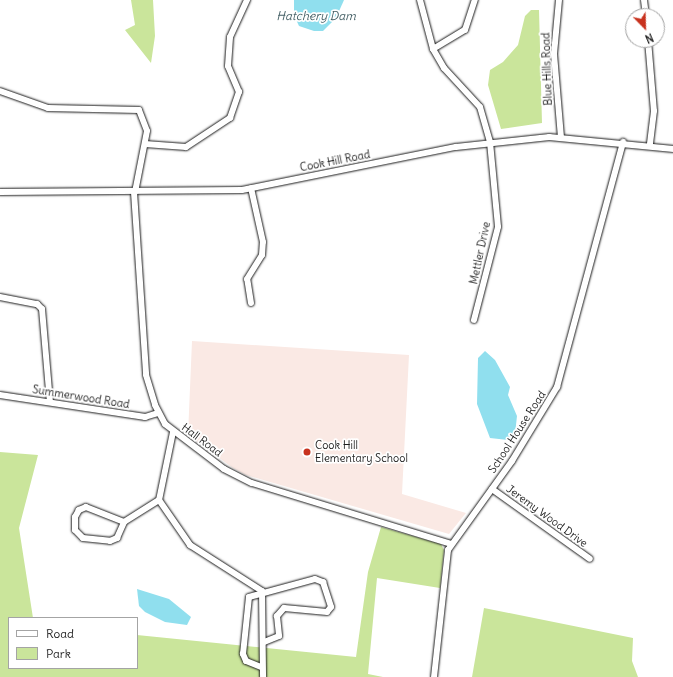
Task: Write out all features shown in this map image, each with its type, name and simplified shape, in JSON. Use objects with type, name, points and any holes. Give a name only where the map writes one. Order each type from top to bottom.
[{"type":"street","points":[[145,144],[186,147],[230,118],[239,92],[228,66],[230,37],[247,0]]},
{"type":"street","name":"Mettler Drive","points":[[420,0],[433,49],[444,68],[480,107],[490,142],[498,227],[474,320]]},
{"type":"street","points":[[433,49],[465,30],[475,0]]},
{"type":"street","name":"Blue Hills Road","points":[[559,0],[554,54],[561,137]]},
{"type":"street","points":[[649,48],[655,116],[650,146]]},
{"type":"street","name":"Hall Road","points":[[0,91],[48,108],[139,110],[145,118],[145,144],[134,192],[146,375],[158,413],[173,432],[224,469],[252,484],[451,544]]},
{"type":"street","name":"Cook Hill Road","points":[[0,192],[134,192],[251,188],[490,142],[561,137],[623,142],[673,149]]},
{"type":"street","name":"School House Road","points":[[434,677],[443,576],[451,544],[492,489],[557,387],[623,142]]},
{"type":"street","points":[[251,188],[263,242],[262,255],[247,279],[251,303]]},
{"type":"street","points":[[0,297],[37,304],[45,315],[50,402]]},
{"type":"street","name":"Summerwood Road","points":[[0,395],[145,417],[158,413]]},
{"type":"street","points":[[124,522],[86,507],[78,510],[75,517],[75,530],[83,538],[110,541],[117,538],[124,522],[158,500],[173,432]]},
{"type":"street","name":"Jeremy Wood Drive","points":[[492,489],[590,559]]},
{"type":"street","points":[[158,500],[190,545],[262,592]]},
{"type":"street","points":[[261,667],[246,661],[243,654],[249,597],[262,592],[277,592],[315,580],[323,582],[331,607],[320,613],[284,608],[277,616],[279,636],[264,642]]},
{"type":"street","points":[[262,592],[264,642],[261,667],[263,677]]},
{"type":"shaded area","name":"Cook Hill Elementary School","points":[[192,341],[409,355],[402,494],[466,513],[449,534],[246,475],[233,468],[188,435]]},
{"type":"green space","points":[[131,0],[153,0],[155,36],[151,63],[125,30],[135,25]]},
{"type":"green space","points":[[531,10],[539,10],[542,123],[501,129],[488,85],[490,70],[503,62],[518,45],[525,16]]},
{"type":"green space","points":[[0,452],[38,455],[19,528],[33,617],[8,617],[8,669],[138,669],[138,635],[356,657],[368,572],[381,527],[441,544],[444,550],[440,588],[377,578],[368,674],[383,677],[0,677]]},
{"type":"green space","points":[[484,608],[633,638],[632,661],[638,677],[472,677]]},
{"type":"water","name":"Hatchery Dam","points":[[294,0],[344,0],[336,18],[323,31],[314,31],[299,26],[294,15]]},
{"type":"water","points":[[485,351],[495,360],[510,387],[508,395],[517,416],[515,434],[508,440],[490,438],[477,404],[478,358]]},
{"type":"water","points":[[137,589],[169,599],[191,617],[187,625],[165,622],[145,612],[139,606]]},
{"type":"place","name":"Cook Hill Elementary School","points":[[307,452]]}]
